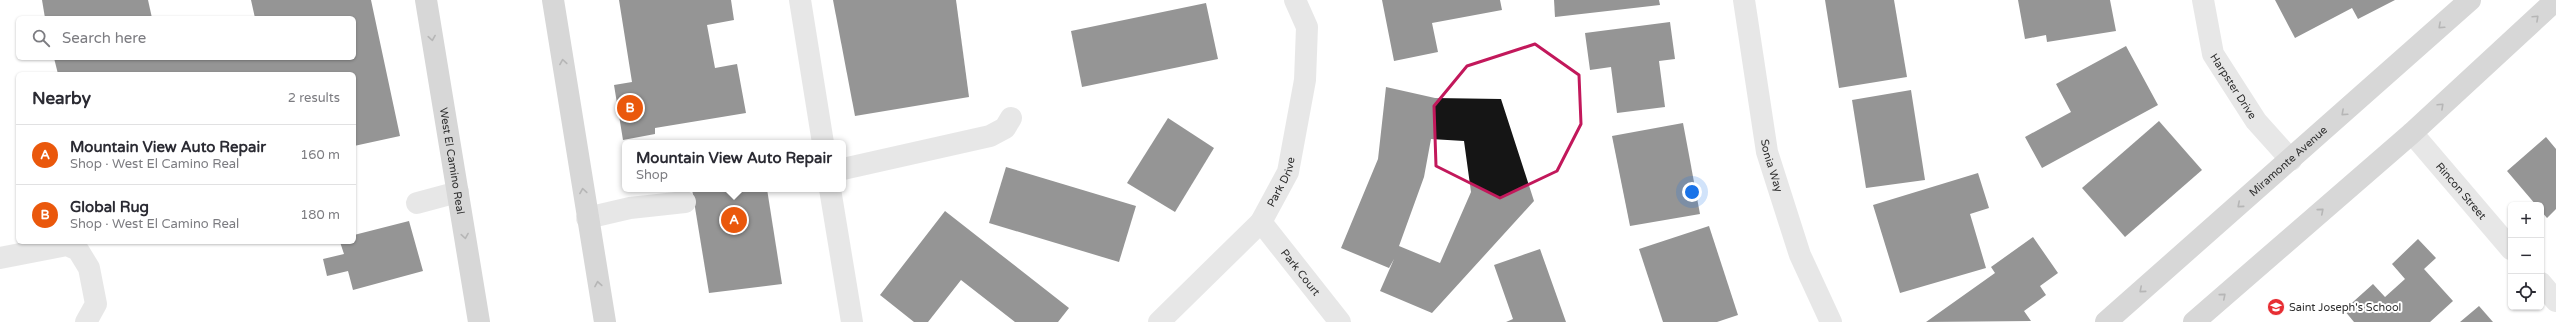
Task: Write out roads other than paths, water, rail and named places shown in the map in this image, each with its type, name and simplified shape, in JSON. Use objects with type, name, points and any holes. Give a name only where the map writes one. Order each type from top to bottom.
[{"type":"main road","name":"West El Camino Real","points":[[426,0],[480,322]]},
{"type":"main road","points":[[553,0],[605,322]]},
{"type":"main road","name":"Miramonte Avenue","points":[[2106,322],[2291,160],[2470,0]]},
{"type":"main road","points":[[2194,322],[2412,133],[2556,0]]},
{"type":"street","points":[[800,0],[823,140]]},
{"type":"street","name":"Park Drive","points":[[1159,322],[1261,222],[1288,172],[1305,80],[1307,28],[1295,0]]},
{"type":"street","name":"Sonia Way","points":[[1744,0],[1768,152],[1800,254],[1831,322]]},
{"type":"street","name":"Harpster Drive","points":[[2203,0],[2213,54],[2256,121],[2291,160]]},
{"type":"street","points":[[846,168],[990,136],[1005,128],[1012,118]]},
{"type":"street","name":"Rincon Street","points":[[2412,133],[2508,245]]},
{"type":"street","points":[[417,203],[458,192]]},
{"type":"street","points":[[830,192],[852,322]]},
{"type":"street","points":[[587,218],[630,208],[685,202]]},
{"type":"street","name":"Park Court","points":[[1261,222],[1340,322]]},
{"type":"street","points":[[0,258],[67,245],[78,250],[89,268],[96,304],[86,322]]},
{"type":"street","points":[[2544,287],[2556,300]]},
{"type":"place","name":"Global Rug","points":[[630,108]]},
{"type":"place","name":"Mountain View Auto Repair","points":[[734,220]]},
{"type":"place","name":"Saint Joseph's School","points":[[2276,307]]}]
